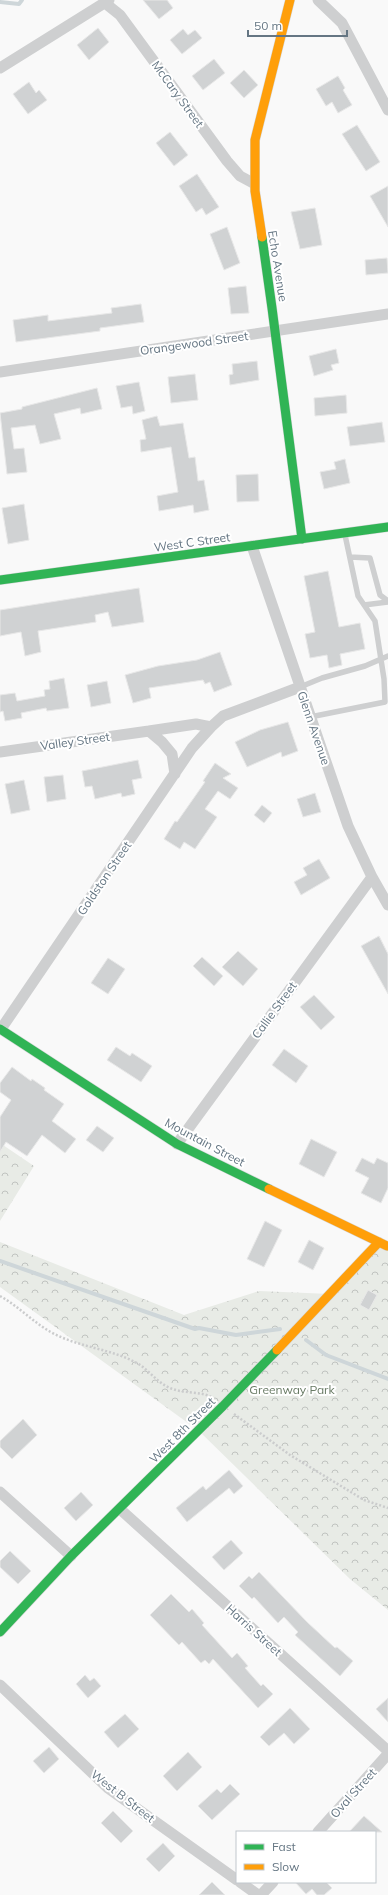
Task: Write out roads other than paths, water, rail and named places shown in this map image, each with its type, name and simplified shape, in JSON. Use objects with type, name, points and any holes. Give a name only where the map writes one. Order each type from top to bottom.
[{"type":"street","name":"Echo Avenue","points":[[290,0],[255,140],[253,157],[253,183],[275,332],[302,539]]},
{"type":"street","points":[[318,0],[342,23],[388,110]]},
{"type":"street","name":"McCary Street","points":[[107,2],[120,15],[227,161],[240,176],[253,183]]},
{"type":"street","points":[[0,68],[107,2]]},
{"type":"street","name":"Orangewood Street","points":[[0,372],[388,314]]},
{"type":"street","name":"West C Street","points":[[0,580],[388,527]]},
{"type":"street","name":"Glenn Avenue","points":[[252,546],[348,826],[372,877],[388,905]]},
{"type":"street","points":[[210,727],[223,716],[300,687]]},
{"type":"street","name":"Valley Street","points":[[0,752],[196,724],[210,727]]},
{"type":"street","name":"Goldston Street","points":[[0,1030],[192,748],[210,727]]},
{"type":"street","points":[[149,731],[162,742],[172,754],[175,774]]},
{"type":"street","name":"Callie Street","points":[[177,1144],[372,877]]},
{"type":"street","name":"Mountain Street","points":[[0,1030],[177,1144],[388,1246]]},
{"type":"street","name":"West 8th Street","points":[[0,1632],[71,1556],[120,1510],[223,1406],[379,1242]]},
{"type":"street","points":[[0,1492],[71,1556]]},
{"type":"street","name":"Harris Street","points":[[120,1510],[388,1751]]},
{"type":"street","name":"West B Street","points":[[0,1685],[108,1788],[236,1879]]},
{"type":"street","name":"Oval Street","points":[[319,1831],[388,1754]]},
{"type":"street","points":[[241,1883],[258,1895]]},
{"type":"street","points":[[261,1895],[272,1883]]},
{"type":"lane","points":[[310,717],[385,702],[384,679],[375,621],[358,596],[344,533]]},
{"type":"lane","points":[[350,557],[370,558],[380,594],[388,602]]},
{"type":"lane","points":[[364,605],[388,602]]},
{"type":"lane","points":[[300,687],[322,678],[365,666],[388,656]]},
{"type":"waterway","points":[[0,2],[19,4],[22,0]]},
{"type":"waterway","points":[[0,1261],[195,1329],[199,1328],[236,1335],[280,1329]]},
{"type":"waterway","points":[[306,1340],[326,1355],[388,1379]]},
{"type":"park label","name":"Greenway Park","points":[[292,1389]]}]
